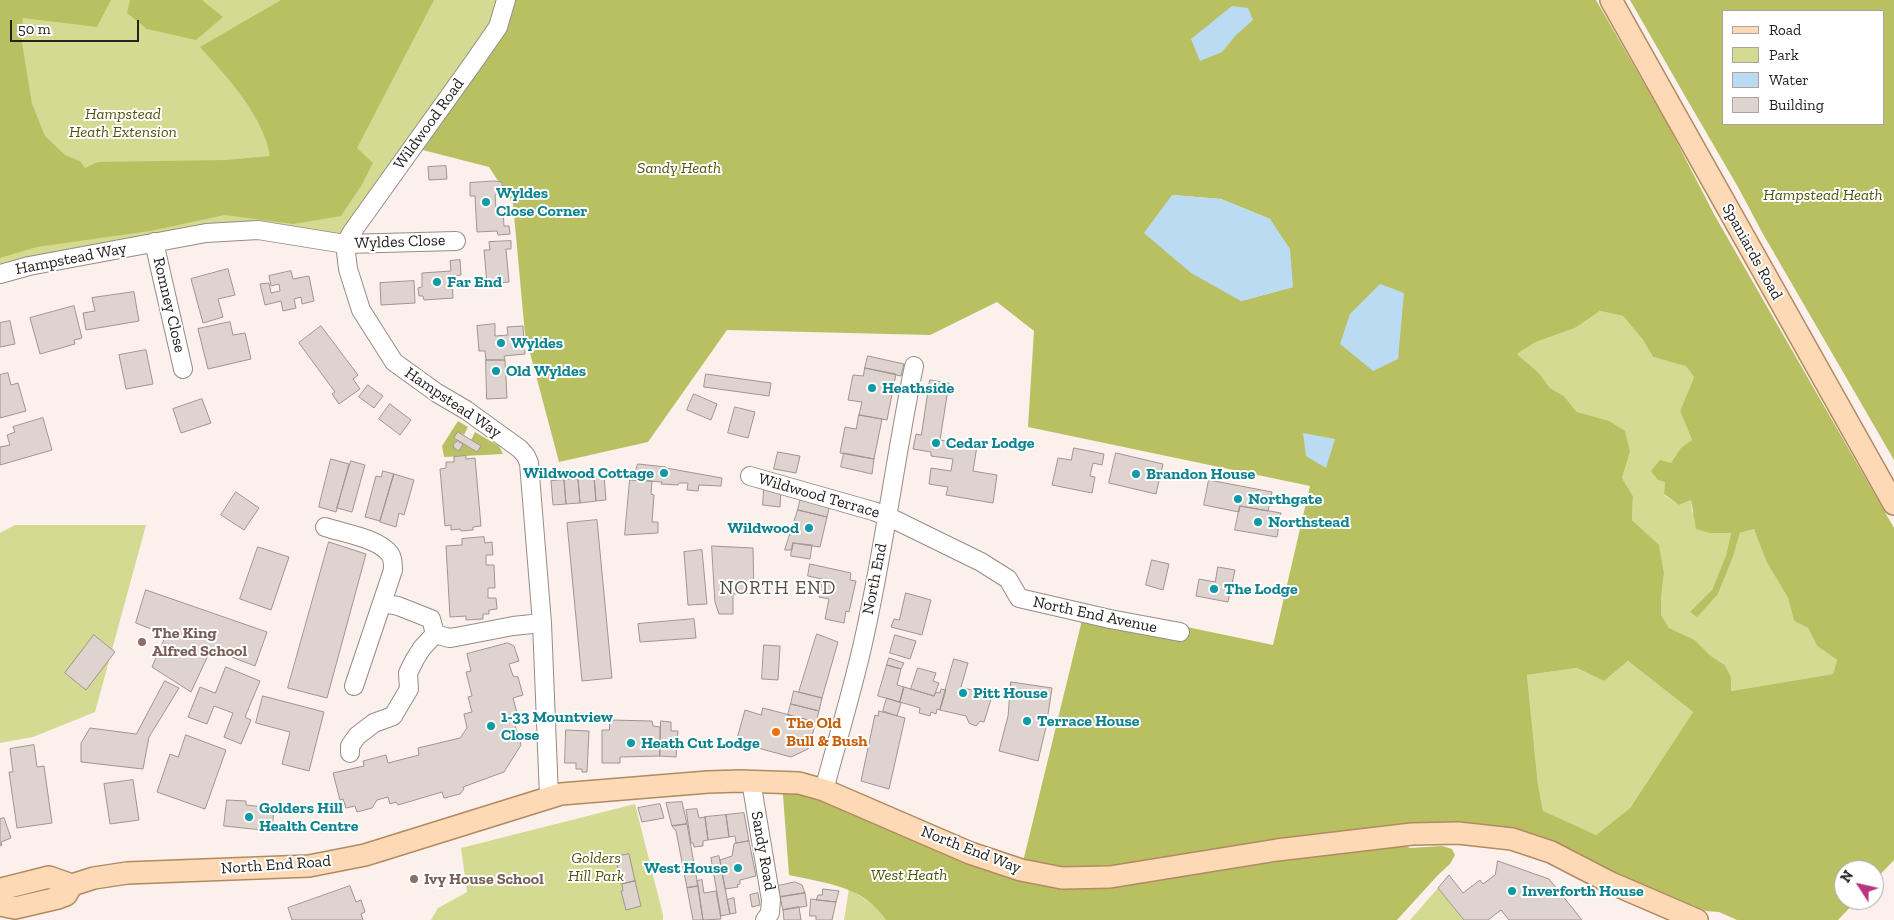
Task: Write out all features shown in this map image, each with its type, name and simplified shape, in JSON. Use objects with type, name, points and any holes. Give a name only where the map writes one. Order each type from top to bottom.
[{"type":"main road","name":"Spaniards Road","points":[[1611,0],[1894,504]]},
{"type":"main road","name":"North End Way","points":[[555,795],[708,782],[799,783],[824,790],[970,853],[1021,870],[1062,878],[1110,877],[1277,850],[1387,838],[1494,844],[1611,883],[1698,920]]},
{"type":"main road","name":"North End Road","points":[[0,905],[15,908],[58,898],[66,895],[72,885],[94,878],[127,873],[310,866],[366,856],[555,795]]},
{"type":"main road","points":[[0,893],[2,889],[49,877],[72,885]]},
{"type":"street","name":"Wildwood Road","points":[[345,244],[498,27],[506,0]]},
{"type":"street","name":"Hampstead Way","points":[[0,274],[29,266],[206,233],[258,230],[345,244],[348,269],[361,310],[394,362],[437,394],[466,410],[520,449],[526,456],[529,464],[555,795]]},
{"type":"street","name":"Wyldes Close","points":[[345,244],[456,241]]},
{"type":"street","name":"Romney Close","points":[[154,242],[183,369]]},
{"type":"street","name":"North End","points":[[824,790],[863,643],[887,516],[902,421],[914,366]]},
{"type":"street","name":"Wildwood Terrace","points":[[750,476],[887,516]]},
{"type":"street","name":"North End Avenue","points":[[887,516],[981,562],[1008,578],[1019,598],[1110,619],[1180,632]]},
{"type":"street","points":[[325,527],[381,546],[391,556],[394,570],[354,686]]},
{"type":"street","points":[[383,603],[398,606],[430,619],[435,634]]},
{"type":"street","points":[[435,634],[448,638],[513,626],[542,623]]},
{"type":"street","points":[[350,754],[350,746],[357,736],[374,723],[393,716],[409,689],[408,673],[415,659],[435,634]]},
{"type":"street","name":"Sandy Road","points":[[751,781],[771,900],[770,913],[765,920]]},
{"type":"green space","name":"Hampstead Heath Extension","points":[[0,0],[506,0],[345,244],[258,230],[0,276]]},
{"type":"green space","points":[[0,0],[111,0],[97,27],[23,18],[21,37],[32,104],[45,136],[65,155],[80,161],[85,168],[98,162],[226,160],[270,156],[260,126],[252,111],[232,84],[200,47],[281,0],[434,0],[357,148],[373,163],[361,186],[341,216],[293,224],[225,215],[150,231],[37,247],[0,258]]},
{"type":"green space","points":[[130,0],[202,0],[223,17],[196,40],[147,29],[127,13]]},
{"type":"green space","name":"Sandy Heath","points":[[506,0],[1596,0],[1668,125],[1715,216],[1894,528],[1894,860],[1884,870],[1884,860],[1834,860],[1834,910],[1848,910],[1838,920],[1737,920],[1719,912],[1706,911],[1599,866],[1512,839],[1388,838],[1410,848],[1442,846],[1452,849],[1455,855],[1450,864],[1397,920],[886,920],[867,900],[855,893],[830,884],[789,875],[782,782],[1021,870],[1083,616],[1182,626],[1273,645],[1310,486],[1028,427],[1034,331],[997,302],[930,335],[727,330],[648,442],[559,462],[525,334],[513,204],[489,167],[411,147]],"holes":[[[1172,195],[1221,199],[1270,219],[1293,287],[1241,301]],[[1600,311],[1623,316],[1643,340],[1653,357],[1686,366],[1694,377],[1680,411],[1692,440],[1681,448],[1671,463],[1660,460],[1651,471],[1658,480],[1665,482],[1664,494],[1679,505],[1691,500],[1696,529],[1710,533],[1731,533],[1726,555],[1712,590],[1690,612],[1697,617],[1718,594],[1733,557],[1740,533],[1754,529],[1766,561],[1788,598],[1794,621],[1808,628],[1817,646],[1837,660],[1833,674],[1731,691],[1731,677],[1725,665],[1711,656],[1695,640],[1669,628],[1661,615],[1664,573],[1659,545],[1632,520],[1633,496],[1622,478],[1630,452],[1625,431],[1609,421],[1577,412],[1564,396],[1550,388],[1539,373],[1517,354],[1536,342],[1575,328]],[[1628,661],[1693,712],[1630,808],[1596,835],[1543,811],[1538,785],[1527,675],[1577,668],[1604,681]]]},
{"type":"green space","name":"Hampstead Heath","points":[[1630,0],[1894,0],[1894,460],[1763,234]]},
{"type":"green space","points":[[1600,311],[1623,316],[1643,340],[1653,357],[1686,365],[1694,377],[1680,411],[1692,440],[1675,457],[1669,471],[1664,495],[1679,505],[1691,500],[1692,512],[1710,533],[1731,533],[1726,555],[1712,590],[1718,594],[1733,557],[1740,533],[1754,529],[1766,561],[1788,598],[1794,621],[1808,628],[1817,646],[1837,660],[1833,674],[1731,691],[1731,677],[1725,665],[1711,656],[1695,640],[1669,628],[1661,616],[1664,573],[1659,546],[1632,520],[1633,496],[1622,478],[1630,452],[1591,417],[1577,412],[1564,396],[1550,388],[1539,373],[1517,354],[1536,342],[1575,328]]},
{"type":"green space","points":[[458,421],[468,427],[464,435],[458,432],[454,438],[458,441],[453,445],[454,448],[459,451],[463,444],[477,452],[481,446],[471,440],[475,432],[499,446],[503,454],[444,457],[442,446]]},
{"type":"green space","points":[[15,525],[146,525],[95,712],[33,737],[0,743],[0,533]]},
{"type":"green space","points":[[1628,661],[1693,712],[1630,808],[1596,835],[1543,812],[1538,785],[1527,675],[1577,668],[1604,681]]},
{"type":"green space","name":"Golders Hill Park","points":[[635,804],[663,920],[431,920],[438,908],[467,892],[461,848]]},
{"type":"green space","points":[[1438,888],[1464,920],[1410,920]]},
{"type":"green space","points":[[849,889],[877,907],[886,920],[844,920]]},
{"type":"water","points":[[1232,6],[1248,8],[1253,20],[1236,35],[1222,52],[1200,61],[1191,39]]},
{"type":"water","points":[[1172,195],[1221,199],[1270,219],[1290,249],[1293,287],[1241,301],[1191,273],[1144,233]]},
{"type":"water","points":[[1380,284],[1404,293],[1398,359],[1373,371],[1340,344],[1350,314]]},
{"type":"water","points":[[1303,433],[1335,439],[1326,468],[1306,456]]},
{"type":"building","points":[[446,166],[447,179],[429,180],[428,167]]},
{"type":"building","name":"Wyldes Close Corner","points":[[502,182],[503,192],[495,195],[496,209],[503,209],[504,226],[509,226],[510,234],[498,235],[497,231],[477,232],[475,196],[470,196],[470,183]]},
{"type":"building","points":[[511,241],[511,249],[506,249],[509,282],[487,284],[484,250],[490,250],[489,242]]},
{"type":"building","name":"Far End","points":[[460,260],[461,275],[452,276],[453,298],[424,300],[423,296],[419,296],[418,288],[422,287],[422,273],[451,271],[450,261]]},
{"type":"building","points":[[228,269],[235,295],[218,299],[223,317],[203,323],[191,279]]},
{"type":"building","points":[[291,271],[293,279],[309,276],[314,301],[302,304],[301,297],[294,299],[296,308],[283,311],[281,301],[265,305],[260,284],[269,283],[271,293],[280,291],[279,284],[271,286],[269,276]]},
{"type":"building","points":[[414,281],[415,303],[381,305],[380,283]]},
{"type":"building","points":[[134,292],[139,321],[86,330],[83,313],[95,311],[92,298]]},
{"type":"building","points":[[74,306],[82,338],[74,340],[75,344],[40,354],[30,318]]},
{"type":"building","points":[[10,321],[15,344],[0,347],[0,323]]},
{"type":"building","points":[[230,322],[233,335],[245,333],[251,359],[208,369],[198,329]]},
{"type":"building","name":"Wyldes","points":[[495,324],[495,336],[508,335],[507,327],[523,326],[525,354],[504,356],[505,360],[486,360],[485,351],[479,351],[477,326]]},
{"type":"building","points":[[321,326],[358,375],[353,379],[360,389],[339,404],[332,394],[335,392],[299,343]]},
{"type":"building","points":[[146,350],[153,384],[126,389],[119,355]]},
{"type":"building","points":[[868,356],[904,364],[901,376],[865,368]]},
{"type":"building","name":"Old Wyldes","points":[[486,360],[505,360],[507,398],[487,399]]},
{"type":"building","name":"Heathside","points":[[865,368],[896,374],[887,420],[859,415],[862,402],[848,400],[853,375],[863,376]]},
{"type":"building","points":[[8,373],[11,385],[18,383],[26,411],[0,418],[0,375]]},
{"type":"building","points":[[706,374],[771,383],[769,396],[704,387]]},
{"type":"building","name":"Cedar Lodge","points":[[930,380],[949,383],[940,440],[977,446],[973,471],[997,475],[993,503],[946,495],[948,487],[929,484],[931,468],[951,471],[953,459],[931,456],[931,452],[913,449],[916,434],[921,435]]},
{"type":"building","points":[[368,385],[383,396],[374,408],[359,397]]},
{"type":"building","points":[[694,394],[717,404],[711,420],[687,410]]},
{"type":"building","points":[[202,399],[211,423],[181,433],[173,409]]},
{"type":"building","points":[[390,404],[411,420],[400,435],[379,419]]},
{"type":"building","points":[[735,407],[755,412],[748,438],[728,433]]},
{"type":"building","points":[[859,415],[882,419],[874,459],[840,453],[845,427],[856,429]]},
{"type":"building","points":[[43,418],[52,450],[0,465],[0,447],[10,445],[7,435],[15,432],[13,427]]},
{"type":"building","points":[[458,432],[481,446],[477,452],[454,438]]},
{"type":"building","points":[[458,441],[463,444],[459,451],[453,445]]},
{"type":"building","points":[[1074,448],[1104,454],[1102,465],[1093,463],[1090,476],[1095,477],[1092,493],[1052,485],[1058,458],[1071,460]]},
{"type":"building","points":[[778,452],[800,456],[796,473],[774,469]]},
{"type":"building","points":[[844,453],[874,459],[872,474],[841,467]]},
{"type":"building","name":"Brandon House","points":[[1116,453],[1163,464],[1156,494],[1109,483]]},
{"type":"building","points":[[466,456],[466,459],[475,458],[481,526],[473,527],[473,530],[451,530],[451,525],[445,526],[440,469],[446,468],[446,462],[454,462],[454,457]]},
{"type":"building","points":[[331,459],[349,464],[336,512],[319,507]]},
{"type":"building","points":[[351,461],[365,465],[352,512],[337,508]]},
{"type":"building","name":"Wildwood Cottage","points":[[638,464],[666,467],[722,478],[721,486],[699,485],[698,491],[687,490],[688,483],[679,483],[678,485],[633,480]]},
{"type":"building","points":[[383,471],[394,474],[380,521],[365,517],[376,476],[381,477]]},
{"type":"building","points":[[394,474],[414,480],[404,515],[399,513],[396,527],[380,522]]},
{"type":"building","points":[[604,476],[606,500],[596,501],[594,477]]},
{"type":"building","points":[[594,477],[596,501],[580,503],[578,479]]},
{"type":"building","points":[[578,479],[580,503],[566,504],[564,480]]},
{"type":"building","points":[[564,480],[566,504],[553,505],[551,481]]},
{"type":"building","points":[[630,480],[652,481],[651,494],[654,495],[652,522],[658,522],[658,533],[625,535]]},
{"type":"building","name":"Northgate","points":[[1209,480],[1272,492],[1268,511],[1240,506],[1239,512],[1204,505]]},
{"type":"building","points":[[764,489],[781,490],[780,507],[763,505]]},
{"type":"building","points":[[236,492],[259,508],[244,530],[221,515]]},
{"type":"building","points":[[801,497],[830,504],[827,517],[798,510]]},
{"type":"building","name":"Northstead","points":[[1240,506],[1281,513],[1277,537],[1235,530]]},
{"type":"building","name":"Wildwood","points":[[798,510],[827,517],[820,547],[793,543],[792,550],[785,550]]},
{"type":"building","points":[[597,520],[612,678],[582,681],[567,523]]},
{"type":"building","points":[[484,537],[485,543],[492,542],[493,555],[486,555],[486,565],[494,565],[495,588],[488,588],[488,598],[496,598],[497,609],[489,610],[489,614],[483,614],[483,619],[466,620],[466,616],[450,617],[446,546],[462,545],[462,539]]},
{"type":"building","points":[[329,542],[366,554],[327,698],[288,688]]},
{"type":"building","points":[[793,543],[812,545],[810,559],[791,556]]},
{"type":"building","points":[[712,546],[753,548],[754,593],[733,594],[733,614],[719,614],[715,602]]},
{"type":"building","points":[[258,547],[289,557],[271,610],[240,599]]},
{"type":"building","points":[[702,550],[707,604],[688,605],[684,552]]},
{"type":"building","points":[[1152,560],[1169,564],[1163,590],[1146,585]]},
{"type":"building","points":[[810,564],[851,573],[850,580],[856,581],[849,612],[846,611],[844,623],[825,619],[829,599],[819,597],[822,579],[808,576]]},
{"type":"building","name":"The Lodge","points":[[1218,567],[1235,570],[1228,602],[1196,596],[1199,579],[1215,582]]},
{"type":"building","points":[[146,590],[267,632],[255,666],[211,649],[191,692],[152,667],[166,635],[136,623]]},
{"type":"building","points":[[906,593],[931,600],[922,635],[891,627],[894,619],[899,620]]},
{"type":"building","points":[[694,619],[696,638],[640,642],[638,624]]},
{"type":"building","points":[[817,634],[838,642],[822,698],[799,692]]},
{"type":"building","points":[[94,635],[115,652],[86,690],[65,673]]},
{"type":"building","points":[[895,635],[916,641],[910,659],[890,653]]},
{"type":"building","name":"1-33 Mountview Close","points":[[508,643],[514,646],[519,661],[509,664],[513,676],[518,677],[523,695],[513,698],[520,724],[515,725],[521,745],[504,772],[463,787],[464,789],[460,794],[444,798],[442,792],[398,805],[396,802],[390,804],[388,797],[377,800],[372,808],[357,812],[355,806],[346,808],[343,799],[340,800],[333,773],[364,766],[363,761],[386,755],[388,763],[419,755],[418,748],[460,738],[467,728],[464,714],[472,712],[468,697],[472,696],[466,672],[471,671],[467,654]]},
{"type":"building","points":[[764,645],[780,646],[778,680],[762,679]]},
{"type":"building","points":[[889,658],[904,663],[901,669],[887,665]]},
{"type":"building","name":"Pitt House","points":[[954,659],[968,663],[961,687],[992,696],[984,722],[980,721],[976,726],[969,723],[966,716],[940,710]]},
{"type":"building","points":[[887,665],[901,669],[897,685],[904,687],[900,702],[878,696]]},
{"type":"building","points":[[226,667],[260,681],[245,717],[251,720],[241,744],[224,737],[233,713],[214,706],[207,724],[188,717],[200,687],[215,693]]},
{"type":"building","points":[[918,668],[936,673],[933,681],[939,683],[934,696],[911,689]]},
{"type":"building","points":[[165,681],[179,688],[149,737],[143,769],[81,762],[81,743],[90,728],[136,734]]},
{"type":"building","name":"Terrace House","points":[[1011,682],[1052,688],[1038,761],[999,751],[1008,716]]},
{"type":"building","points":[[904,687],[934,696],[936,692],[940,693],[941,689],[946,690],[940,710],[937,709],[936,714],[931,712],[930,716],[919,713],[920,708],[900,702]]},
{"type":"building","points":[[794,691],[822,698],[819,711],[791,704]]},
{"type":"building","points":[[263,696],[324,712],[309,771],[282,764],[290,732],[256,723]]},
{"type":"building","points":[[887,698],[901,703],[897,716],[883,711]]},
{"type":"building","points":[[791,704],[819,711],[816,722],[788,715]]},
{"type":"building","name":"The Old Bull & Bush","points":[[763,708],[816,722],[808,749],[791,757],[736,742],[745,710],[761,715]]},
{"type":"building","points":[[879,711],[905,718],[889,789],[861,781],[875,715],[878,716]]},
{"type":"building","name":"Heath Cut Lodge","points":[[610,720],[652,721],[653,726],[660,727],[660,756],[620,757],[620,763],[602,763],[602,730],[609,730]]},
{"type":"building","points":[[661,721],[671,722],[671,731],[678,731],[676,757],[660,756]]},
{"type":"building","points":[[566,730],[589,731],[587,772],[582,772],[582,769],[576,769],[576,763],[565,763]]},
{"type":"building","points":[[186,735],[226,750],[205,809],[157,792],[170,754],[178,757]]},
{"type":"building","points":[[34,745],[37,767],[44,766],[52,823],[17,828],[9,772],[13,772],[10,749]]},
{"type":"building","points":[[133,780],[139,820],[110,824],[104,784]]},
{"type":"building","name":"Golders Hill Health Centre","points":[[227,800],[246,801],[246,805],[274,808],[272,831],[224,826]]},
{"type":"building","points":[[682,802],[687,824],[672,826],[666,803]]},
{"type":"building","points":[[660,804],[664,818],[642,822],[638,808]]},
{"type":"building","points":[[697,809],[699,818],[705,817],[708,840],[703,841],[703,846],[694,847],[693,843],[691,843],[686,810]]},
{"type":"building","points":[[744,813],[749,841],[736,843],[735,836],[729,837],[726,815]]},
{"type":"building","points":[[726,815],[729,837],[708,840],[705,817]]},
{"type":"building","points":[[4,818],[11,838],[1,842],[2,845],[0,846],[0,819]]},
{"type":"building","points":[[687,824],[698,886],[687,888],[676,831],[672,826]]},
{"type":"building","name":"West House","points":[[749,841],[756,876],[740,880],[740,884],[737,885],[738,887],[725,889],[720,860],[732,856],[734,844]]},
{"type":"building","points":[[629,854],[635,881],[622,884],[615,857]]},
{"type":"building","points":[[719,856],[730,914],[721,916],[711,858]]},
{"type":"building","name":"Inverforth House","points":[[1498,861],[1549,879],[1582,920],[1509,920],[1501,910],[1488,920],[1464,920],[1438,888],[1449,875],[1463,893],[1480,880],[1483,884],[1495,875]]},
{"type":"building","points":[[702,880],[704,893],[716,891],[721,919],[703,920],[697,881]]},
{"type":"building","points":[[635,881],[641,906],[626,910],[621,891],[623,891],[622,884]]},
{"type":"building","points":[[795,882],[802,885],[805,893],[780,897],[778,886]]},
{"type":"building","points":[[350,886],[356,902],[361,900],[365,912],[361,914],[363,920],[292,920],[288,908]]},
{"type":"building","points":[[698,886],[703,920],[693,920],[687,888]]},
{"type":"building","points":[[823,889],[839,891],[836,902],[816,900],[818,895],[822,895]]},
{"type":"building","points":[[758,893],[760,905],[752,907],[750,895]]},
{"type":"building","points":[[805,893],[807,906],[783,910],[780,897]]},
{"type":"building","points":[[734,898],[736,913],[730,914],[727,900]]},
{"type":"building","points":[[811,899],[836,902],[832,920],[816,920],[816,916],[810,916]]},
{"type":"building","points":[[799,907],[801,920],[784,920],[783,910]]},
{"type":"place","name":"Wyldes Close Corner","points":[[486,202]]},
{"type":"place","name":"Far End","points":[[437,282]]},
{"type":"place","name":"Wyldes","points":[[501,343]]},
{"type":"place","name":"Old Wyldes","points":[[496,371]]},
{"type":"place","name":"Heathside","points":[[872,388]]},
{"type":"place","name":"Cedar Lodge","points":[[936,443]]},
{"type":"place","name":"Wildwood Cottage","points":[[664,473]]},
{"type":"place","name":"Brandon House","points":[[1136,474]]},
{"type":"place","name":"Northgate","points":[[1238,499]]},
{"type":"place","name":"Northstead","points":[[1258,522]]},
{"type":"place","name":"Wildwood","points":[[809,528]]},
{"type":"place","name":"The Lodge","points":[[1214,589]]},
{"type":"place","name":"The King Alfred School","points":[[142,642]]},
{"type":"place","name":"Pitt House","points":[[963,693]]},
{"type":"place","name":"Terrace House","points":[[1027,721]]},
{"type":"place","name":"1-33 Mountview Close","points":[[491,726]]},
{"type":"place","name":"The Old Bull & Bush","points":[[776,732]]},
{"type":"place","name":"Heath Cut Lodge","points":[[631,743]]},
{"type":"place","name":"Golders Hill Health Centre","points":[[249,817]]},
{"type":"place","name":"West House","points":[[738,868]]},
{"type":"place","name":"Ivy House School","points":[[414,879]]},
{"type":"place","name":"Inverforth House","points":[[1512,891]]},
{"type":"district","name":"NORTH END","points":[[778,589]]},
{"type":"park label","name":"West Heath","points":[[909,875]]}]
